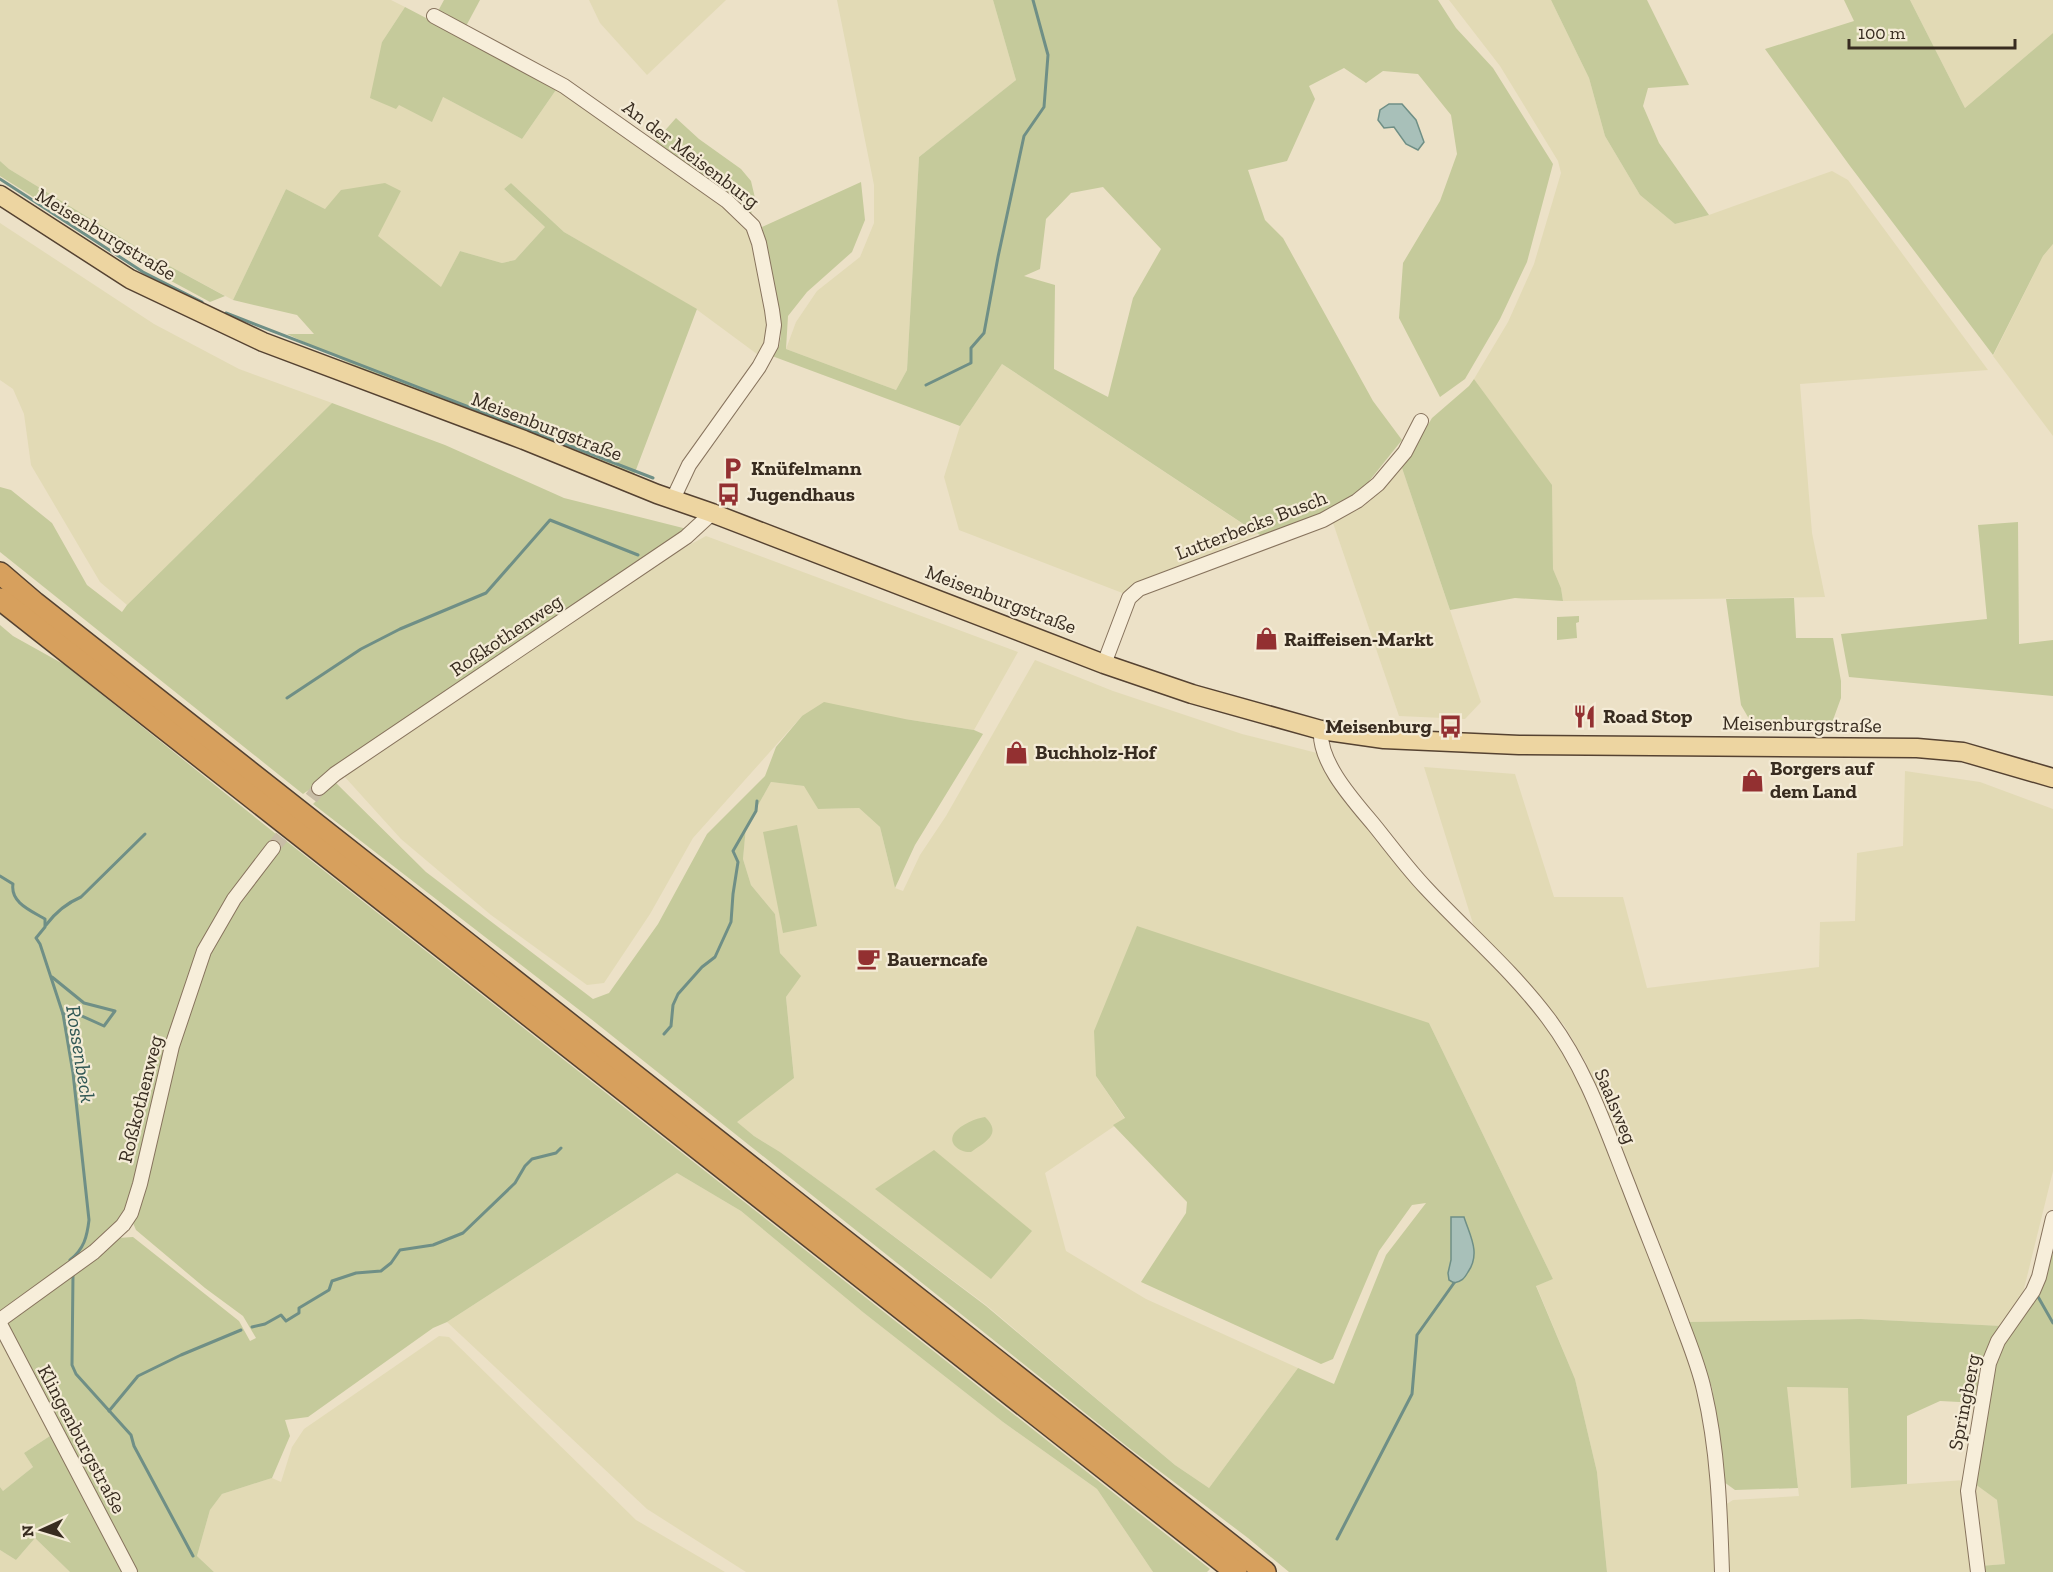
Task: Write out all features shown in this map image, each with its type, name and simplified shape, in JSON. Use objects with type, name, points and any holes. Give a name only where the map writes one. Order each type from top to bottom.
[{"type":"highway","points":[[0,573],[1265,1572]]},
{"type":"highway","points":[[0,599],[1236,1572]]},
{"type":"main road","name":"Meisenburgstraße","points":[[0,195],[130,279],[263,342],[524,440],[1104,664],[1192,694],[1321,730],[1384,739],[1519,745],[1917,747],[1963,752],[2053,778]]},
{"type":"street","name":"An der Meisenburg","points":[[434,16],[564,86],[728,201],[753,226],[759,243],[772,310],[774,325],[771,345],[759,367],[688,465],[673,499]]},
{"type":"street","name":"Lutterbecks Busch","points":[[1104,664],[1129,598],[1139,590],[1323,520],[1357,501],[1378,484],[1405,452],[1421,422]]},
{"type":"street","name":"Roßkothenweg","points":[[319,788],[335,774],[686,537],[712,513]]},
{"type":"street","name":"Saalsweg","points":[[1321,730],[1320,741],[1333,770],[1348,794],[1423,885],[1520,983],[1549,1019],[1574,1058],[1594,1100],[1698,1366],[1712,1428],[1720,1498],[1722,1572]]},
{"type":"street","name":"Roßkothenweg","points":[[0,1322],[94,1252],[123,1225],[131,1213],[140,1184],[172,1046],[204,951],[234,899],[273,848]]},
{"type":"street","name":"Springberg","points":[[1978,1572],[1968,1491],[1989,1363],[1998,1341],[2033,1291],[2039,1276],[2053,1218]]},
{"type":"street","name":"Klingenburgstraße","points":[[0,1322],[130,1572]]},
{"type":"shaded area","points":[[0,0],[391,0],[405,7],[382,42],[399,105],[443,97],[522,139],[558,87],[730,210],[750,230],[768,321],[768,340],[761,357],[696,309],[564,232],[511,183],[504,189],[545,227],[515,260],[502,263],[460,251],[441,288],[377,236],[401,191],[325,209],[286,189],[233,300],[153,257],[9,169],[0,161]]},
{"type":"shaded area","points":[[589,0],[726,0],[647,75],[600,23]]},
{"type":"shaded area","points":[[837,0],[993,0],[1016,80],[919,157],[907,370],[896,390],[786,349],[796,322],[817,291],[860,257],[874,223],[874,185]]},
{"type":"shaded area","points":[[1449,0],[1551,0],[1589,78],[1605,136],[1640,195],[1675,224],[1709,215],[1832,171],[1848,180],[1988,370],[1800,384],[1812,533],[1825,597],[1563,601],[1561,588],[1553,569],[1551,485],[1474,379],[1508,322],[1534,264],[1561,173],[1558,161],[1500,66]]},
{"type":"shaded area","points":[[1910,0],[2053,0],[2053,33],[1965,108]]},
{"type":"shaded area","points":[[0,223],[154,324],[239,369],[332,403],[127,605],[100,582],[31,465],[24,414],[13,389],[0,380]]},
{"type":"shaded area","points":[[2053,244],[2053,436],[1993,356],[2043,256]]},
{"type":"shaded area","points":[[1002,364],[1258,534],[1136,584],[1125,594],[959,530],[944,477],[960,426]]},
{"type":"shaded area","points":[[1402,468],[1481,702],[1465,719],[1399,716],[1332,520],[1358,510]]},
{"type":"shaded area","points":[[706,536],[1018,652],[974,730],[905,719],[802,716],[693,838],[650,914],[604,983],[587,985],[491,915],[401,839],[344,776],[647,568]]},
{"type":"shaded area","points":[[1035,660],[1113,691],[1242,734],[1317,753],[1350,807],[1545,1019],[1581,1082],[1694,1367],[1707,1418],[1718,1572],[1607,1572],[1597,1472],[1575,1379],[1536,1285],[1553,1279],[1429,1023],[1096,1076],[1125,1119],[1045,1173],[1066,1251],[1146,1299],[1298,1368],[1209,1488],[1175,1465],[986,1305],[847,1201],[736,1122],[794,1077],[786,997],[800,976],[780,953],[775,914],[751,885],[743,859],[746,827],[771,782],[805,786],[818,809],[859,808],[880,827],[895,888],[903,891],[920,855],[946,816]]},
{"type":"shaded area","points":[[1424,767],[1515,774],[1554,897],[1623,897],[1647,988],[1819,967],[1820,922],[1855,921],[1857,853],[1903,846],[1905,771],[1980,782],[2053,809],[2053,1171],[2021,1301],[2002,1326],[1861,1319],[1687,1322],[1586,1063],[1564,1025],[1475,930]]},
{"type":"shaded area","points":[[677,1173],[741,1211],[864,1313],[1003,1422],[1097,1489],[1153,1572],[746,1572],[647,1509],[447,1322]]},
{"type":"shaded area","points":[[0,1333],[53,1434],[24,1453],[33,1467],[3,1491],[0,1487]]},
{"type":"shaded area","points":[[439,1336],[449,1337],[636,1520],[725,1572],[214,1572],[197,1556],[210,1510],[222,1494],[272,1478],[281,1482],[292,1447],[304,1429]]},
{"type":"shaded area","points":[[1786,1387],[1849,1388],[1851,1488],[1965,1480],[1975,1484],[1997,1500],[2005,1564],[1980,1566],[1975,1572],[1729,1572],[1725,1505],[1733,1500],[1799,1496]]},
{"type":"shaded area","points":[[35,1538],[70,1572],[0,1572],[0,1550],[16,1560]]},
{"type":"green space","points":[[444,0],[480,0],[465,28],[437,13]]},
{"type":"green space","points":[[993,0],[1438,0],[1456,28],[1493,68],[1553,164],[1527,262],[1500,319],[1465,379],[1440,397],[1399,318],[1403,263],[1440,201],[1457,154],[1451,115],[1418,74],[1383,71],[1366,83],[1344,68],[1309,86],[1315,99],[1287,161],[1248,170],[1265,220],[1283,238],[1373,401],[1402,440],[1358,495],[1320,516],[1263,537],[1002,364],[960,426],[772,356],[775,347],[779,347],[781,335],[762,227],[861,182],[865,220],[852,252],[807,292],[788,316],[786,349],[896,390],[907,370],[919,157],[1016,80]],"holes":[[[1103,187],[1161,249],[1133,298],[1108,397],[1054,369],[1055,285],[1024,276],[1040,269],[1046,219],[1071,193]]]},
{"type":"green space","points":[[1551,0],[1647,0],[1689,85],[1648,88],[1643,106],[1659,143],[1709,215],[1675,224],[1640,195],[1605,136],[1589,78]]},
{"type":"green space","points":[[1844,0],[1910,0],[1965,108],[2053,33],[2053,244],[2043,256],[1993,355],[1765,49],[1854,21]]},
{"type":"green space","points":[[405,7],[558,87],[522,139],[443,97],[432,122],[399,105],[396,109],[370,98],[382,42]]},
{"type":"green space","points":[[676,118],[699,139],[741,169],[751,181],[755,198],[751,214],[653,144]]},
{"type":"green space","points":[[0,161],[9,169],[153,257],[225,296],[210,302],[136,262],[0,176]]},
{"type":"green space","points":[[385,183],[401,191],[378,236],[441,287],[460,251],[502,263],[515,260],[545,227],[504,189],[511,183],[564,232],[697,309],[634,475],[383,379],[287,334],[314,334],[297,315],[233,300],[286,189],[325,209],[341,190]]},
{"type":"green space","points":[[1474,379],[1552,485],[1553,569],[1561,588],[1563,601],[1515,598],[1450,610],[1402,468],[1432,418]]},
{"type":"green space","points":[[332,403],[445,445],[564,498],[687,529],[303,794],[0,552],[0,487],[11,490],[52,523],[87,585],[122,612]]},
{"type":"green space","points":[[2018,522],[2019,644],[2053,640],[2053,696],[1849,677],[1841,634],[1987,619],[1978,525]]},
{"type":"green space","points":[[1794,598],[1796,638],[1833,638],[1841,681],[1841,698],[1829,731],[1756,731],[1741,705],[1726,599]]},
{"type":"green space","points":[[1579,616],[1579,622],[1576,623],[1577,638],[1557,640],[1557,617]]},
{"type":"green space","points":[[0,625],[13,636],[65,665],[276,834],[237,885],[190,974],[176,1014],[184,1017],[198,978],[226,918],[285,840],[1210,1569],[1207,1572],[1153,1572],[1097,1489],[1003,1422],[864,1313],[741,1211],[677,1173],[447,1322],[433,1328],[308,1417],[285,1420],[290,1436],[272,1478],[222,1494],[210,1510],[197,1556],[214,1572],[135,1572],[6,1328],[10,1317],[118,1238],[133,1237],[239,1321],[250,1341],[256,1338],[243,1316],[205,1288],[136,1230],[127,1209],[99,1241],[0,1312]]},
{"type":"green space","points":[[824,702],[905,719],[974,730],[983,734],[915,845],[895,888],[880,827],[859,808],[818,809],[804,786],[771,782],[746,827],[743,859],[751,885],[775,914],[780,953],[801,976],[786,997],[794,1078],[737,1122],[847,1201],[986,1306],[1175,1465],[1209,1488],[1298,1368],[1334,1384],[1386,1255],[1426,1203],[1412,1205],[1379,1251],[1333,1359],[1321,1364],[1141,1282],[1186,1213],[1187,1202],[1113,1125],[1125,1118],[1096,1076],[1094,1031],[1137,926],[1429,1023],[1553,1279],[1536,1286],[1575,1379],[1597,1472],[1607,1572],[1289,1572],[1129,1448],[591,1019],[313,804],[335,782],[426,872],[593,999],[609,993],[658,924],[707,834],[765,776],[776,747],[802,716]]},
{"type":"green space","points":[[797,825],[817,926],[783,933],[763,832]]},
{"type":"green space","points":[[985,1117],[992,1128],[992,1133],[986,1141],[971,1152],[963,1151],[953,1144],[955,1132],[969,1122]]},
{"type":"green space","points":[[934,1150],[1032,1231],[991,1279],[875,1189]]},
{"type":"green space","points":[[2053,1253],[2053,1572],[1980,1572],[1980,1566],[2005,1564],[1997,1500],[1975,1484],[1996,1354],[2043,1278]]},
{"type":"green space","points":[[1861,1319],[2002,1326],[1979,1403],[1940,1401],[1907,1416],[1907,1484],[1851,1488],[1848,1388],[1787,1387],[1798,1488],[1735,1490],[1724,1482],[1712,1388],[1687,1322]]},
{"type":"green space","points":[[53,1434],[126,1572],[70,1572],[35,1538],[16,1560],[0,1550],[0,1487],[3,1491],[33,1467],[24,1453]]},
{"type":"water","points":[[1389,104],[1402,104],[1416,120],[1424,142],[1418,150],[1406,144],[1394,127],[1384,128],[1378,120],[1380,110]]},
{"type":"water","points":[[1451,1217],[1464,1217],[1474,1251],[1472,1265],[1467,1274],[1454,1283],[1449,1280],[1448,1273],[1451,1260]]},
{"type":"waterway","points":[[926,385],[971,363],[971,348],[984,333],[1024,136],[1044,107],[1048,55],[1033,0]]},
{"type":"waterway","points":[[0,179],[143,272],[202,302]]},
{"type":"waterway","points":[[226,313],[653,478]]},
{"type":"waterway","points":[[287,698],[361,649],[400,629],[486,593],[550,520],[638,555]]},
{"type":"waterway","points":[[664,1034],[671,1026],[673,1005],[678,994],[702,967],[715,957],[731,922],[738,862],[733,851],[756,811],[757,801]]},
{"type":"waterway","points":[[46,925],[53,916],[81,897],[145,834]]},
{"type":"waterway","name":"Rossenbeck","points":[[0,876],[13,884],[13,891],[18,901],[45,919],[45,927],[36,938],[63,1014],[73,1073],[89,1220],[84,1242],[79,1252],[70,1260]]},
{"type":"waterway","points":[[52,977],[84,1003],[115,1011],[104,1026],[73,1012],[63,1014]]},
{"type":"waterway","points":[[252,1327],[265,1324],[281,1315],[286,1321],[299,1313],[299,1308],[329,1290],[332,1281],[356,1273],[381,1271],[391,1263],[400,1250],[433,1245],[463,1233],[515,1183],[532,1159],[556,1153],[561,1148]]},
{"type":"waterway","name":"Rossenbeck","points":[[73,1274],[72,1365],[76,1374],[131,1435],[134,1446],[193,1556]]},
{"type":"waterway","points":[[1337,1539],[1412,1394],[1417,1335],[1454,1283]]},
{"type":"waterway","points":[[2037,1295],[2053,1323]]},
{"type":"waterway","points":[[109,1411],[138,1376],[241,1330]]},
{"type":"tunnel","points":[[273,848],[319,788]]},
{"type":"place","name":"Knüfelmann","points":[[733,468]]},
{"type":"place","name":"Jugendhaus","points":[[729,494]]},
{"type":"place","name":"Raiffeisen-Markt","points":[[1266,639]]},
{"type":"place","name":"Road Stop","points":[[1585,716]]},
{"type":"place","name":"Meisenburg","points":[[1450,726]]},
{"type":"place","name":"Buchholz-Hof","points":[[1017,752]]},
{"type":"place","name":"Borgers auf dem Land","points":[[1752,780]]},
{"type":"place","name":"Bauerncafe","points":[[869,959]]}]
